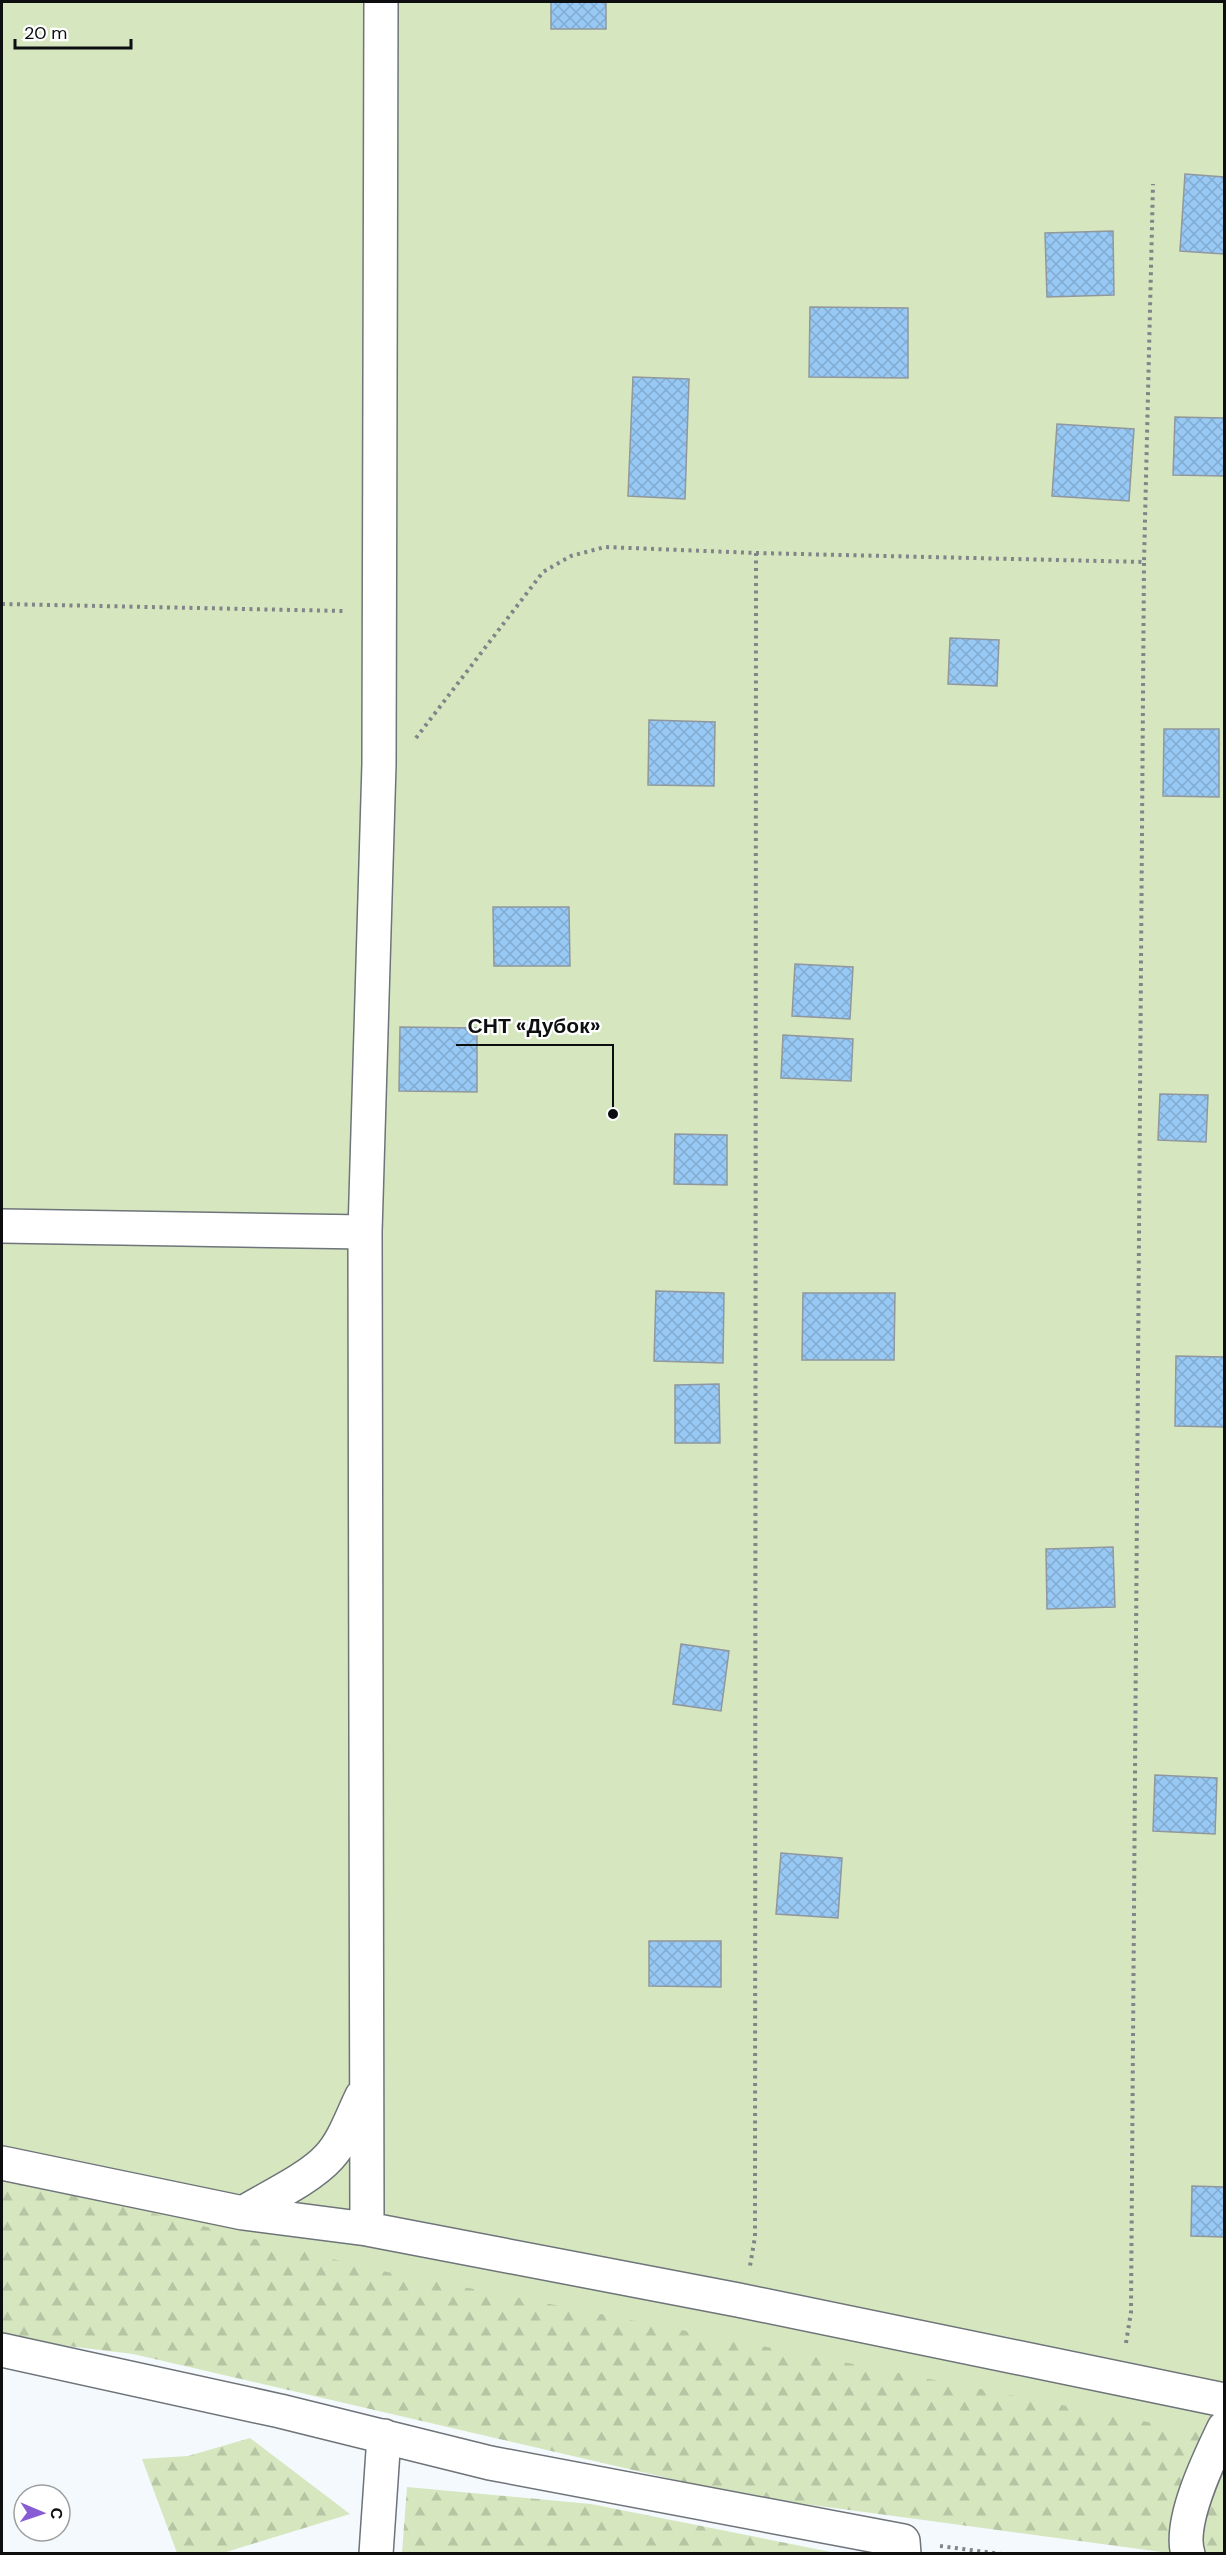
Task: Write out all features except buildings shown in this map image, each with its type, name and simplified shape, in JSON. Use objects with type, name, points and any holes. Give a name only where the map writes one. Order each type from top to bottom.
[{"type":"street","points":[[367,2229],[365,1232],[379,764],[381,2]]},
{"type":"street","points":[[2,1226],[365,1232]]},
{"type":"street","points":[[243,2213],[303,2177],[329,2158],[343,2137],[366,2086]]},
{"type":"street","points":[[2,2163],[243,2213],[367,2229],[738,2300],[1224,2400]]},
{"type":"street","points":[[2,2350],[280,2411],[490,2463],[904,2547]]},
{"type":"street","points":[[1188,2553],[1186,2530],[1202,2474],[1224,2428]]},
{"type":"street","points":[[376,2553],[384,2436]]},
{"type":"path","points":[[1112,2377],[1126,2348],[1131,2312],[1144,562],[1153,184]]},
{"type":"path","points":[[379,764],[397,756],[416,738],[543,572],[571,555],[605,547],[756,554],[1144,562]]},
{"type":"path","points":[[738,2300],[749,2273],[755,2236],[756,554]]},
{"type":"path","points":[[2,604],[379,611]]},
{"type":"path","points":[[904,2547],[1001,2553]]},
{"type":"green space","points":[[2,2],[1224,2],[1224,2489],[2,2226]]},
{"type":"green space","points":[[2,2175],[372,2269],[1224,2437],[1224,2553],[1169,2553],[745,2496],[133,2354],[2,2338]]},
{"type":"green space","points":[[250,2438],[350,2514],[223,2553],[177,2553],[142,2459],[188,2456]]},
{"type":"green space","points":[[407,2487],[591,2504],[836,2553],[402,2553]]},
{"type":"place","name":"СНТ «Дубок»","points":[[613,1114]]}]
